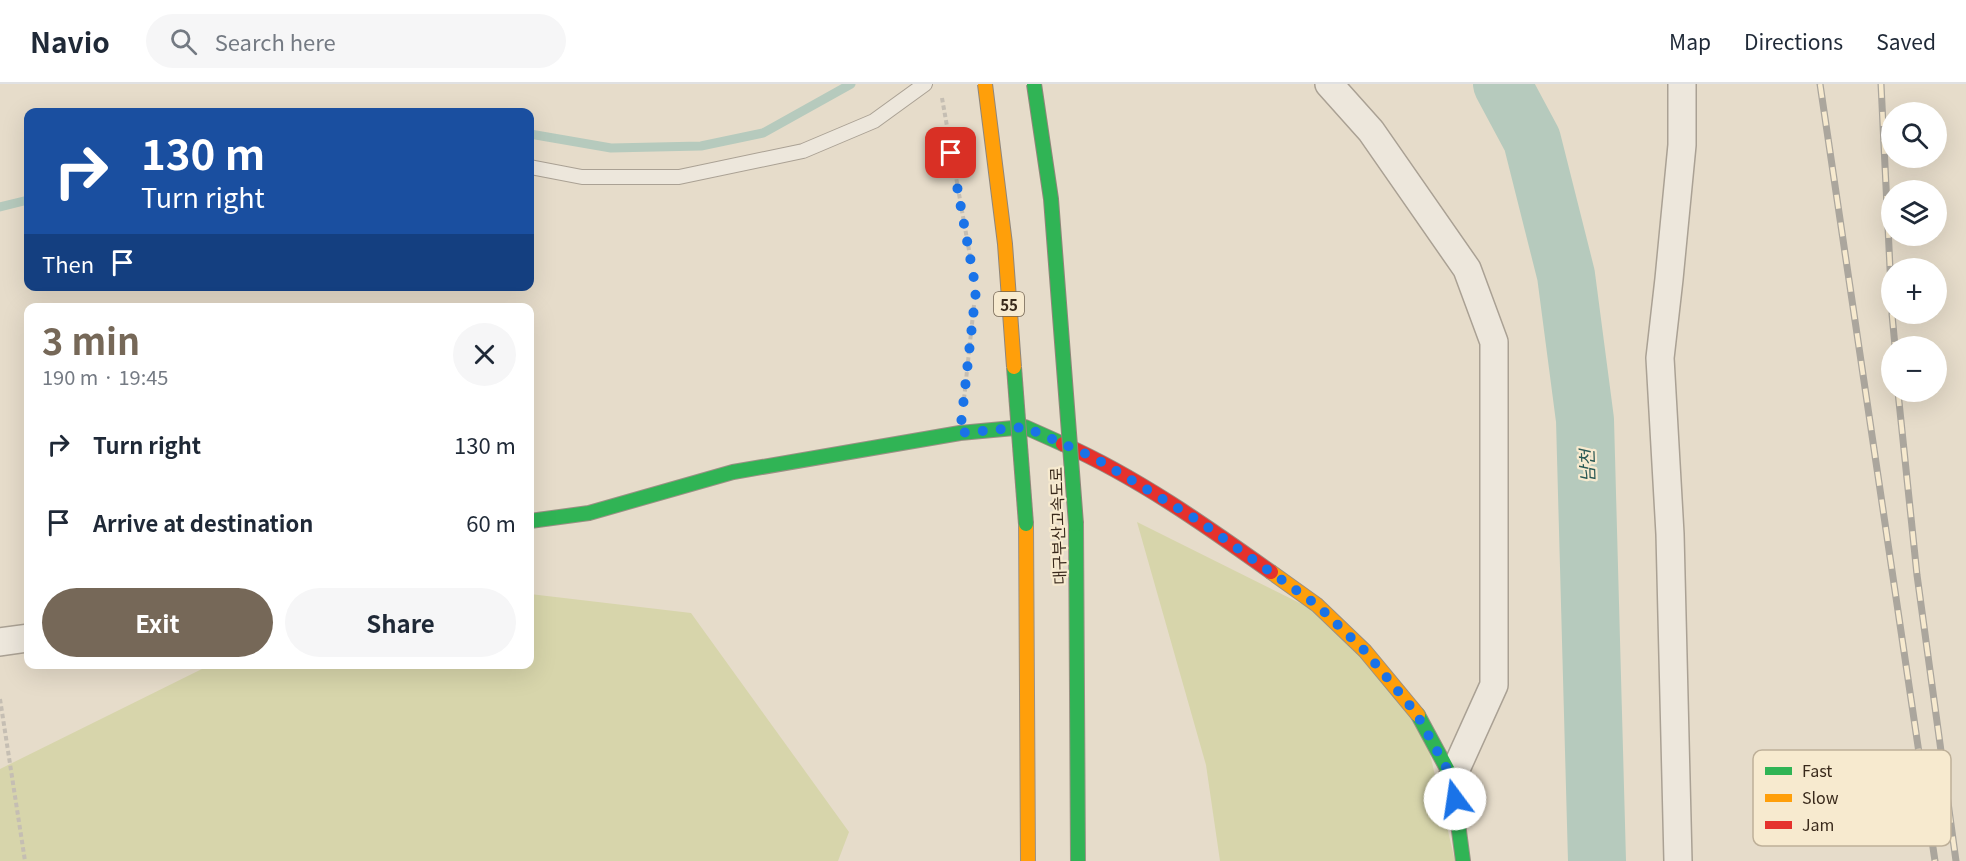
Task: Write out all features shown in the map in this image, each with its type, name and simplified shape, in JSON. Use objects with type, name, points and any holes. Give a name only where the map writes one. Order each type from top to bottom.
[{"type":"main road","name":"대구부산고속도로","points":[[985,84],[1005,244],[1026,524],[1028,861]]},
{"type":"main road","name":"대구부산고속도로","points":[[1034,84],[1051,199],[1076,524],[1078,861]]},
{"type":"main road","points":[[534,520],[589,513],[733,472],[960,433],[1025,427],[1095,458],[1199,521],[1317,605],[1365,651],[1416,713],[1452,778],[1463,861]]},
{"type":"street","points":[[1329,84],[1371,131],[1467,269],[1494,342],[1494,685],[1452,778]]},
{"type":"street","points":[[1678,861],[1670,534],[1659,358],[1682,145],[1682,84]]},
{"type":"street","points":[[0,642],[24,639]]},
{"type":"lane","points":[[534,168],[582,177],[679,177],[803,151],[874,121],[925,84]]},
{"type":"path","points":[[941,95],[972,267]]},
{"type":"path","points":[[960,433],[975,301]]},
{"type":"path","points":[[0,699],[25,861]]},
{"type":"shaded area","points":[[1137,522],[1342,624],[1423,724],[1455,861],[1220,861],[1206,765]]},
{"type":"shaded area","points":[[534,594],[691,613],[849,832],[838,861],[0,861],[0,769],[202,669],[534,669]]},
{"type":"waterway","points":[[534,135],[611,148],[701,146],[763,133],[851,84]]},
{"type":"waterway","name":"남천","points":[[1502,84],[1532,140],[1566,275],[1585,420],[1597,861]]},
{"type":"waterway","points":[[0,207],[24,201]]},
{"type":"railway","points":[[1820,84],[1919,750]]},
{"type":"railway","points":[[1881,84],[1890,258]]},
{"type":"railway","points":[[1893,324],[1894,336]]},
{"type":"railway","points":[[1899,402],[1917,575],[1941,750]]},
{"type":"railway","points":[[1951,824],[1956,861]]},
{"type":"railway","points":[[1933,846],[1935,861]]},
{"type":"traffic: fast","points":[[1034,84],[1051,199],[1076,524]]},
{"type":"traffic: fast","points":[[1014,367],[1026,524]]},
{"type":"traffic: fast","points":[[534,520],[589,513],[733,472],[960,433],[1025,427],[1063,444]]},
{"type":"traffic: fast","points":[[1076,524],[1078,861]]},
{"type":"traffic: fast","points":[[1418,715],[1452,778],[1463,861]]},
{"type":"traffic: slow","points":[[985,84],[1005,244],[1014,367]]},
{"type":"traffic: slow","points":[[1026,524],[1028,861]]},
{"type":"traffic: slow","points":[[1271,572],[1317,605],[1365,651],[1418,715]]},
{"type":"traffic: jam","points":[[1063,444],[1144,487],[1271,572]]},
{"type":"route","points":[[951,153],[976,290],[960,433],[1025,427],[1095,458],[1199,521],[1317,605],[1365,651],[1416,713],[1452,778],[1455,799]]}]
